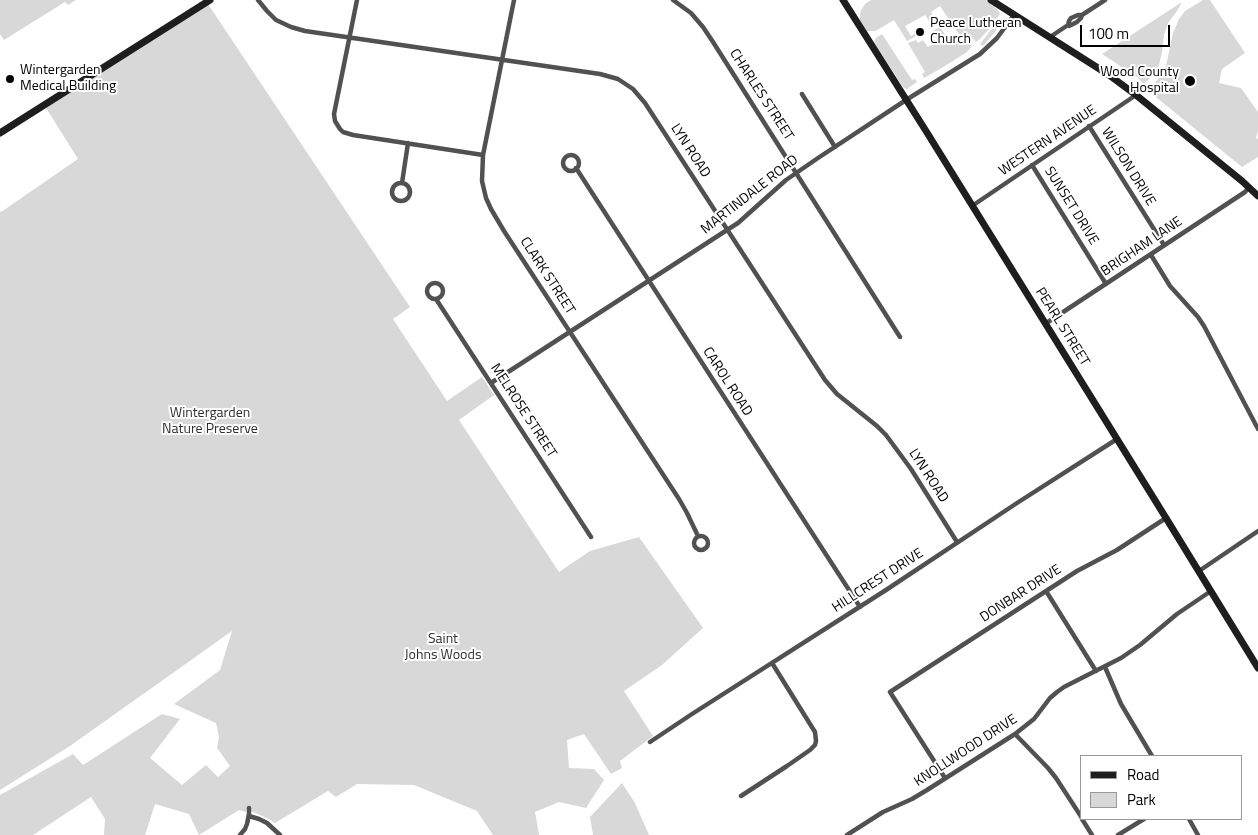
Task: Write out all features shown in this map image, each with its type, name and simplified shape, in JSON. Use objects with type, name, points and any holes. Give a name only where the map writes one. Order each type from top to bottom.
[{"type":"street","points":[[0,133],[210,0]]},
{"type":"street","name":"LYN ROAD","points":[[258,0],[276,20],[305,32],[600,74],[626,83],[645,103],[825,380],[837,394],[877,426],[899,450],[957,542]]},
{"type":"street","points":[[357,0],[334,114],[337,125],[347,134],[484,155]]},
{"type":"street","name":"CLARK STREET","points":[[514,0],[484,155],[482,181],[486,198],[491,210],[679,499],[698,536]]},
{"type":"street","name":"CHARLES STREET","points":[[673,0],[691,13],[703,27],[900,336]]},
{"type":"street","name":"PEARL STREET","points":[[843,0],[1212,591],[1258,668]]},
{"type":"street","points":[[991,0],[1136,94],[1258,196]]},
{"type":"street","points":[[1050,37],[1068,25],[1077,22],[1082,16],[1105,0]]},
{"type":"street","name":"MARTINDALE ROAD","points":[[491,383],[727,230],[786,180],[986,49],[1014,15]]},
{"type":"street","points":[[802,94],[835,147]]},
{"type":"street","name":"WESTERN AVENUE","points":[[972,206],[1136,94]]},
{"type":"street","name":"WILSON DRIVE","points":[[1089,126],[1164,245]]},
{"type":"street","points":[[402,183],[408,144]]},
{"type":"street","name":"SUNSET DRIVE","points":[[1032,165],[1106,284]]},
{"type":"street","name":"CAROL ROAD","points":[[576,168],[860,607]]},
{"type":"street","name":"BRIGHAM LANE","points":[[1045,324],[1245,192],[1249,187]]},
{"type":"street","points":[[1151,255],[1170,286],[1198,317],[1208,332],[1258,429]]},
{"type":"street","name":"MELROSE STREET","points":[[436,299],[591,537]]},
{"type":"street","name":"HILLCREST DRIVE","points":[[650,742],[1117,439]]},
{"type":"street","name":"DONBAR DRIVE","points":[[945,778],[890,692],[1046,591],[1117,550],[1166,518]]},
{"type":"street","points":[[1199,571],[1258,531]]},
{"type":"street","points":[[1046,591],[1096,671]]},
{"type":"street","name":"KNOLLWOOD DRIVE","points":[[847,835],[883,812],[912,799],[1027,726],[1057,692],[1105,667],[1140,645],[1166,622],[1212,591]]},
{"type":"street","points":[[741,796],[795,761],[810,750],[816,741],[815,732],[772,663]]},
{"type":"street","points":[[1105,667],[1121,704],[1151,755]]},
{"type":"street","points":[[1015,734],[1056,778],[1080,815]]},
{"type":"street","points":[[240,835],[245,829],[249,808]]},
{"type":"street","points":[[249,816],[267,823],[280,835]]},
{"type":"street","points":[[1083,820],[1092,835]]},
{"type":"street","points":[[1118,835],[1142,820]]},
{"type":"street","points":[[1190,820],[1198,835]]},
{"type":"green space","points":[[0,0],[76,0],[68,5],[65,2],[4,40],[0,34]]},
{"type":"green space","points":[[871,0],[986,0],[1000,14],[991,27],[976,42],[974,39],[960,35],[940,6],[931,12],[938,24],[931,28],[929,25],[931,24],[925,15],[905,26],[911,36],[917,32],[918,35],[907,41],[894,20],[875,31],[867,31],[860,20],[860,14],[865,4]]},
{"type":"green space","points":[[1203,0],[1210,0],[1245,53],[1222,69],[1219,83],[1241,88],[1258,112],[1256,138],[1258,139],[1258,157],[1242,167],[1157,98],[1149,89],[1160,77],[1166,66],[1173,33],[1179,19],[1185,11]]},
{"type":"green space","points":[[1182,2],[1168,23],[1159,65],[1144,84],[1137,77],[1102,54]]},
{"type":"green space","name":"Wintergarden Nature Preserve","points":[[208,4],[410,307],[393,319],[447,401],[482,377],[494,395],[459,420],[559,572],[590,551],[639,537],[703,628],[662,665],[624,691],[653,736],[620,761],[622,768],[611,774],[584,734],[567,740],[569,768],[594,769],[604,780],[586,808],[559,802],[535,812],[539,835],[493,835],[477,811],[414,785],[357,784],[336,797],[328,791],[275,823],[246,809],[246,812],[239,810],[199,835],[189,814],[155,804],[145,835],[104,835],[105,819],[91,797],[33,835],[0,835],[0,795],[73,754],[83,765],[162,714],[180,719],[150,758],[182,785],[206,765],[218,777],[230,766],[217,748],[219,737],[216,723],[174,704],[220,670],[232,631],[70,746],[0,790],[0,211],[78,159],[46,108]]},
{"type":"green space","points":[[1000,18],[1000,24],[995,32],[983,46],[980,44]]},
{"type":"green space","points":[[940,27],[946,36],[952,36],[957,41],[972,46],[967,52],[924,78],[922,74],[925,72],[908,43],[916,40],[918,43],[923,40],[928,47],[939,40],[933,31]]},
{"type":"green space","points":[[882,34],[912,80],[915,79],[917,82],[908,90],[903,87],[874,42]]},
{"type":"green space","points":[[622,783],[635,803],[649,835],[593,835],[590,817]]},
{"type":"place","name":"Peace Lutheran Church","points":[[920,32]]},
{"type":"place","name":"Wintergarden Medical Building","points":[[10,79]]},
{"type":"place","name":"Wood County Hospital","points":[[1190,81]]},
{"type":"park label","name":"Saint Johns Woods","points":[[443,648]]}]
